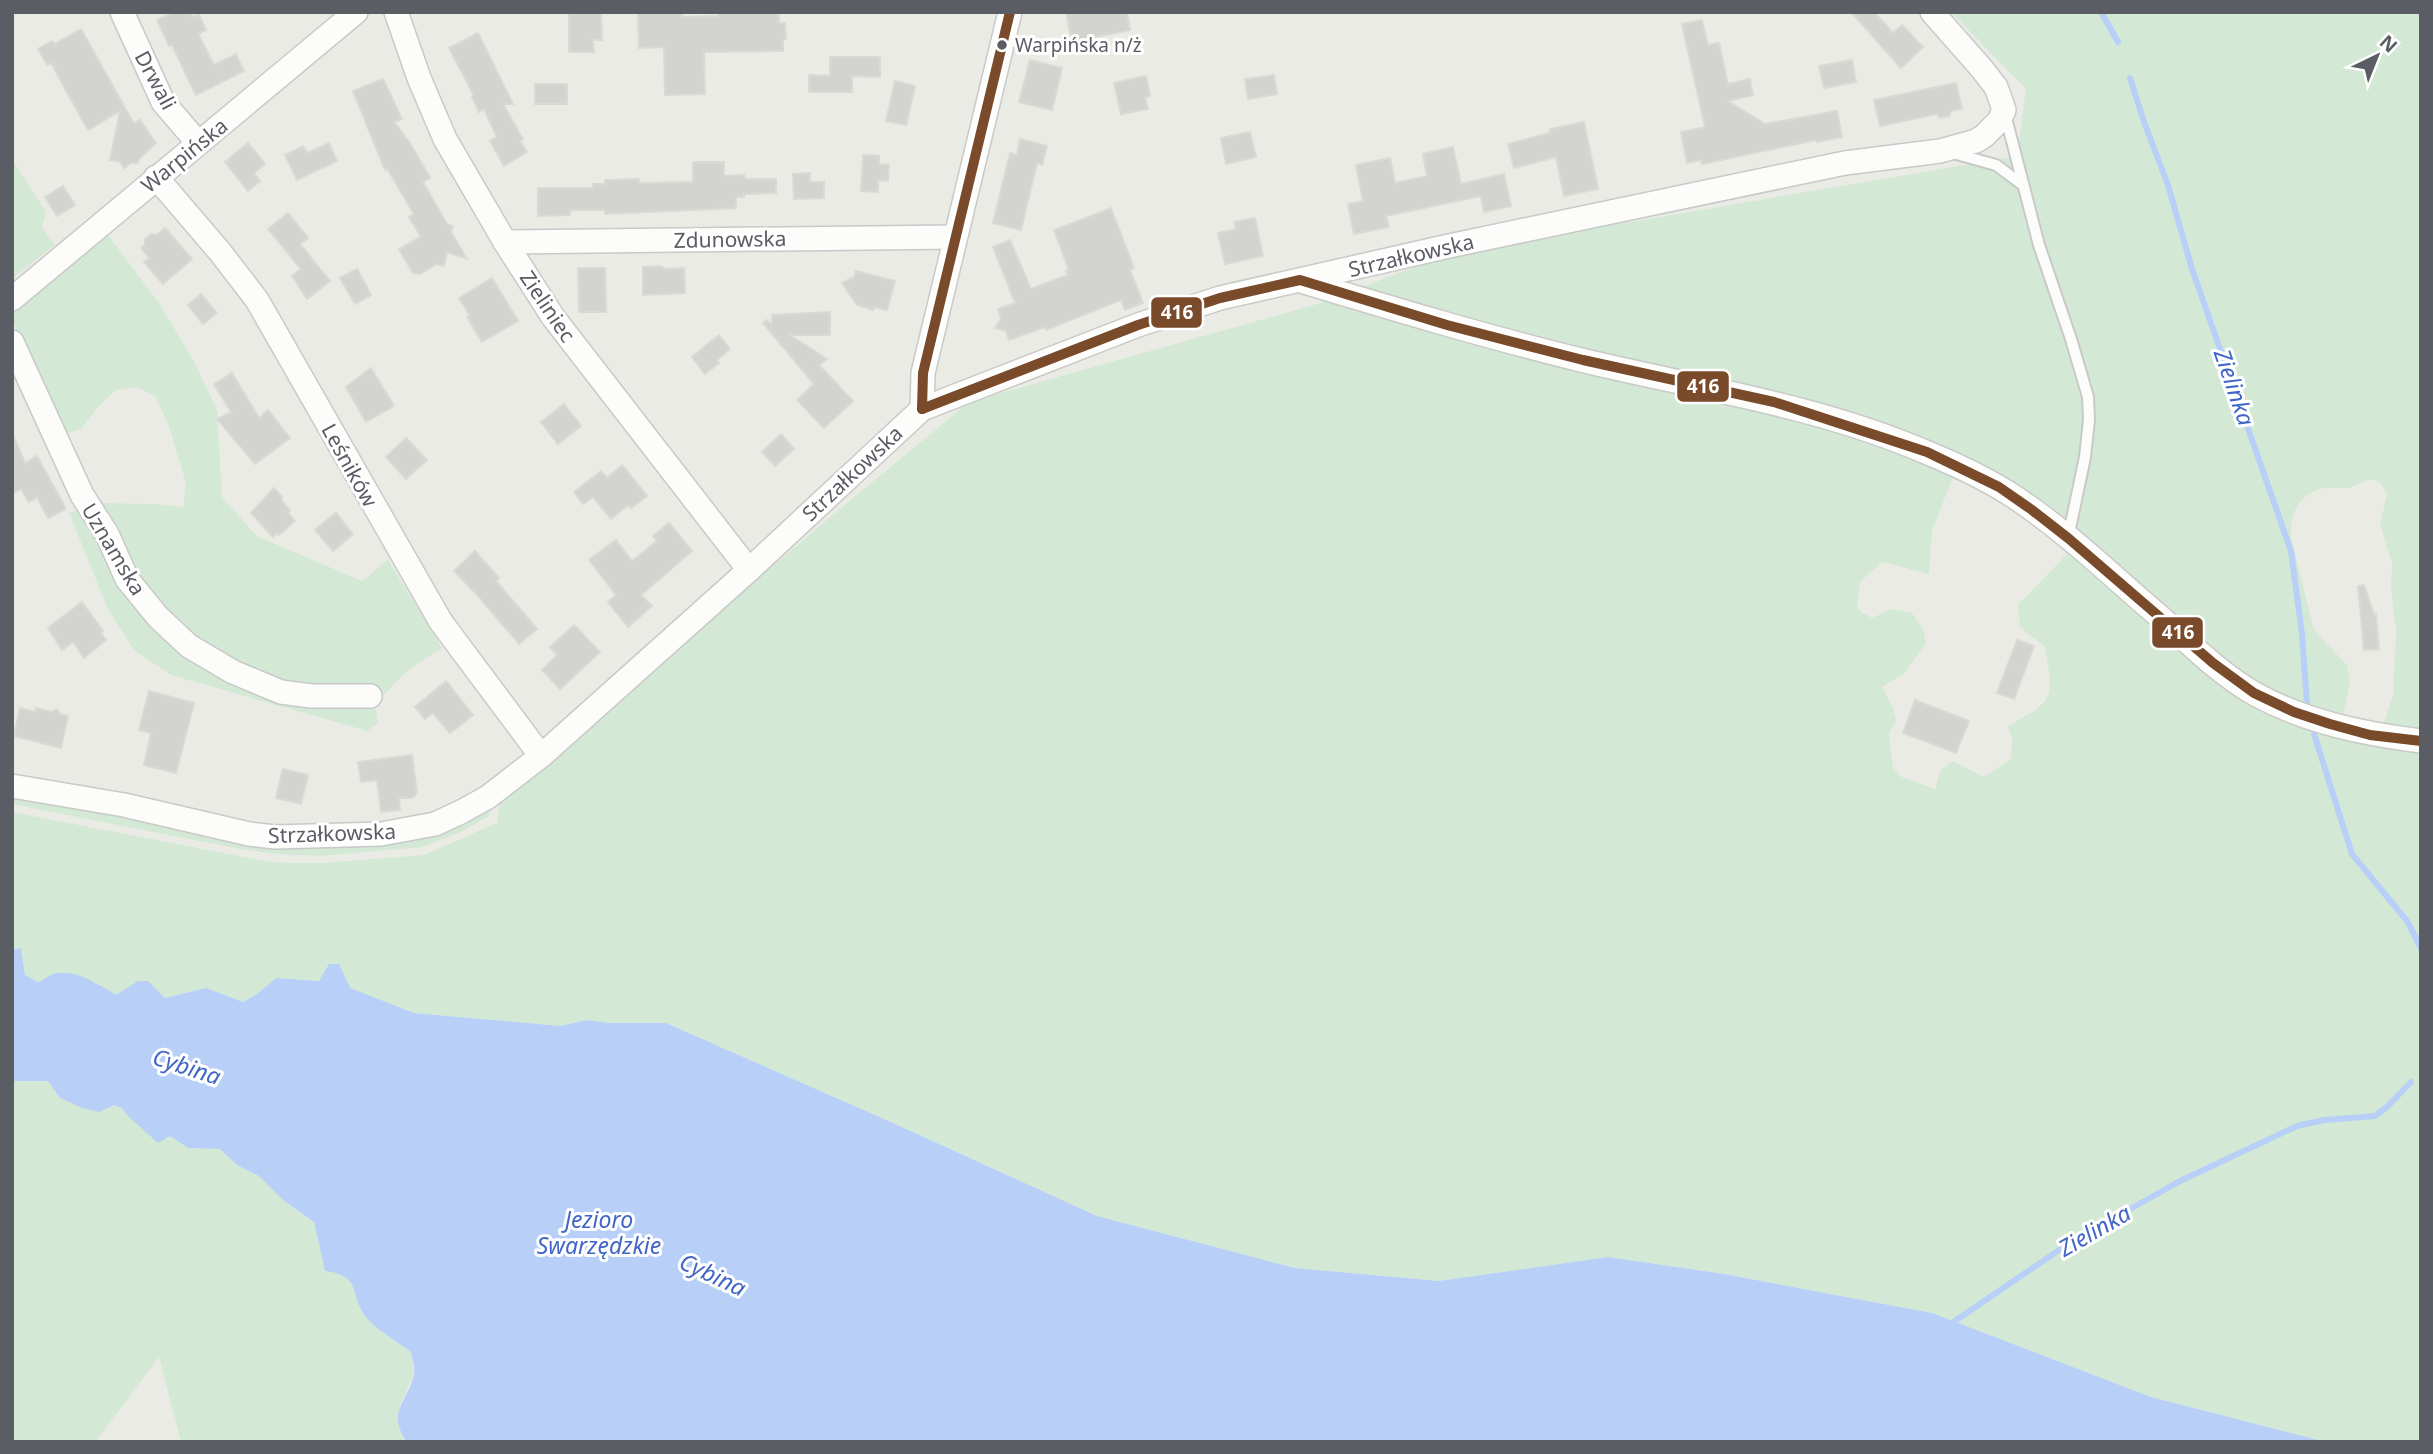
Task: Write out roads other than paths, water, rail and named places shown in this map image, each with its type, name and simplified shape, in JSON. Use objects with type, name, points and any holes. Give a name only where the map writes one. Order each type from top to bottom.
[{"type":"street","name":"Drwali","points":[[122,12],[163,102],[198,144]]},
{"type":"street","name":"Warpińska","points":[[12,299],[356,12]]},
{"type":"street","name":"Zieliniec","points":[[396,12],[419,78],[445,139],[505,242],[553,317],[749,570]]},
{"type":"street","points":[[922,409],[923,373],[1010,12]]},
{"type":"street","points":[[1932,12],[1996,87],[2004,110]]},
{"type":"street","name":"Strzałkowska","points":[[12,786],[124,806],[248,834],[340,837],[394,832],[435,824],[488,797],[541,756],[749,570],[922,409],[1149,321],[1220,298],[1448,246],[1845,163],[1940,150],[1976,141],[1984,136],[1999,121],[2004,110]]},
{"type":"street","name":"Leśników","points":[[156,177],[257,300],[440,622],[541,756]]},
{"type":"street","name":"Zdunowska","points":[[505,242],[955,237]]},
{"type":"street","points":[[1300,280],[1447,325],[1558,354],[1724,390],[1837,421],[1927,452],[1999,488],[2068,538],[2213,663],[2254,693],[2294,712],[2330,724],[2370,735],[2421,741]]},
{"type":"street","name":"Uznamska","points":[[12,342],[82,495],[107,534],[127,579],[158,617],[200,653],[233,672],[281,692],[311,696],[370,696]]},
{"type":"lane","points":[[2004,110],[2039,245],[2088,397],[2089,420],[2085,457],[2068,538]]},
{"type":"lane","points":[[1940,150],[1996,165],[2023,185]]},
{"type":"water","name":"Jezioro Swarzędzkie","points":[[21,948],[25,975],[38,982],[53,974],[69,973],[86,978],[116,995],[138,981],[148,981],[165,998],[206,988],[243,1002],[276,978],[319,981],[329,964],[339,964],[350,988],[414,1013],[560,1026],[587,1020],[609,1023],[666,1023],[1097,1216],[1295,1268],[1439,1281],[1608,1257],[1724,1274],[1932,1313],[2151,1397],[2326,1442],[407,1442],[398,1422],[398,1414],[414,1374],[411,1352],[370,1322],[350,1281],[337,1273],[325,1271],[314,1222],[283,1200],[259,1176],[237,1165],[220,1149],[188,1148],[170,1136],[158,1143],[122,1108],[114,1105],[99,1112],[82,1108],[60,1098],[48,1081],[12,1081],[12,950]]},
{"type":"waterway","name":"Zielinka","points":[[2101,12],[2118,42]]},
{"type":"waterway","name":"Zielinka","points":[[2130,78],[2168,185],[2192,269],[2291,551],[2302,634],[2307,704]]},
{"type":"waterway","name":"Zielinka","points":[[2314,734],[2352,854],[2407,921],[2421,948]]},
{"type":"waterway","name":"Zielinka","points":[[1949,1325],[2068,1244],[2180,1181],[2297,1126],[2324,1120],[2375,1116],[2411,1082]]},
{"type":"place","name":"Warpińska n/ż","points":[[1002,45]]},
{"type":"water label","name":"Cybina","points":[[187,1066]]},
{"type":"water label","name":"Cybina","points":[[713,1274]]}]
